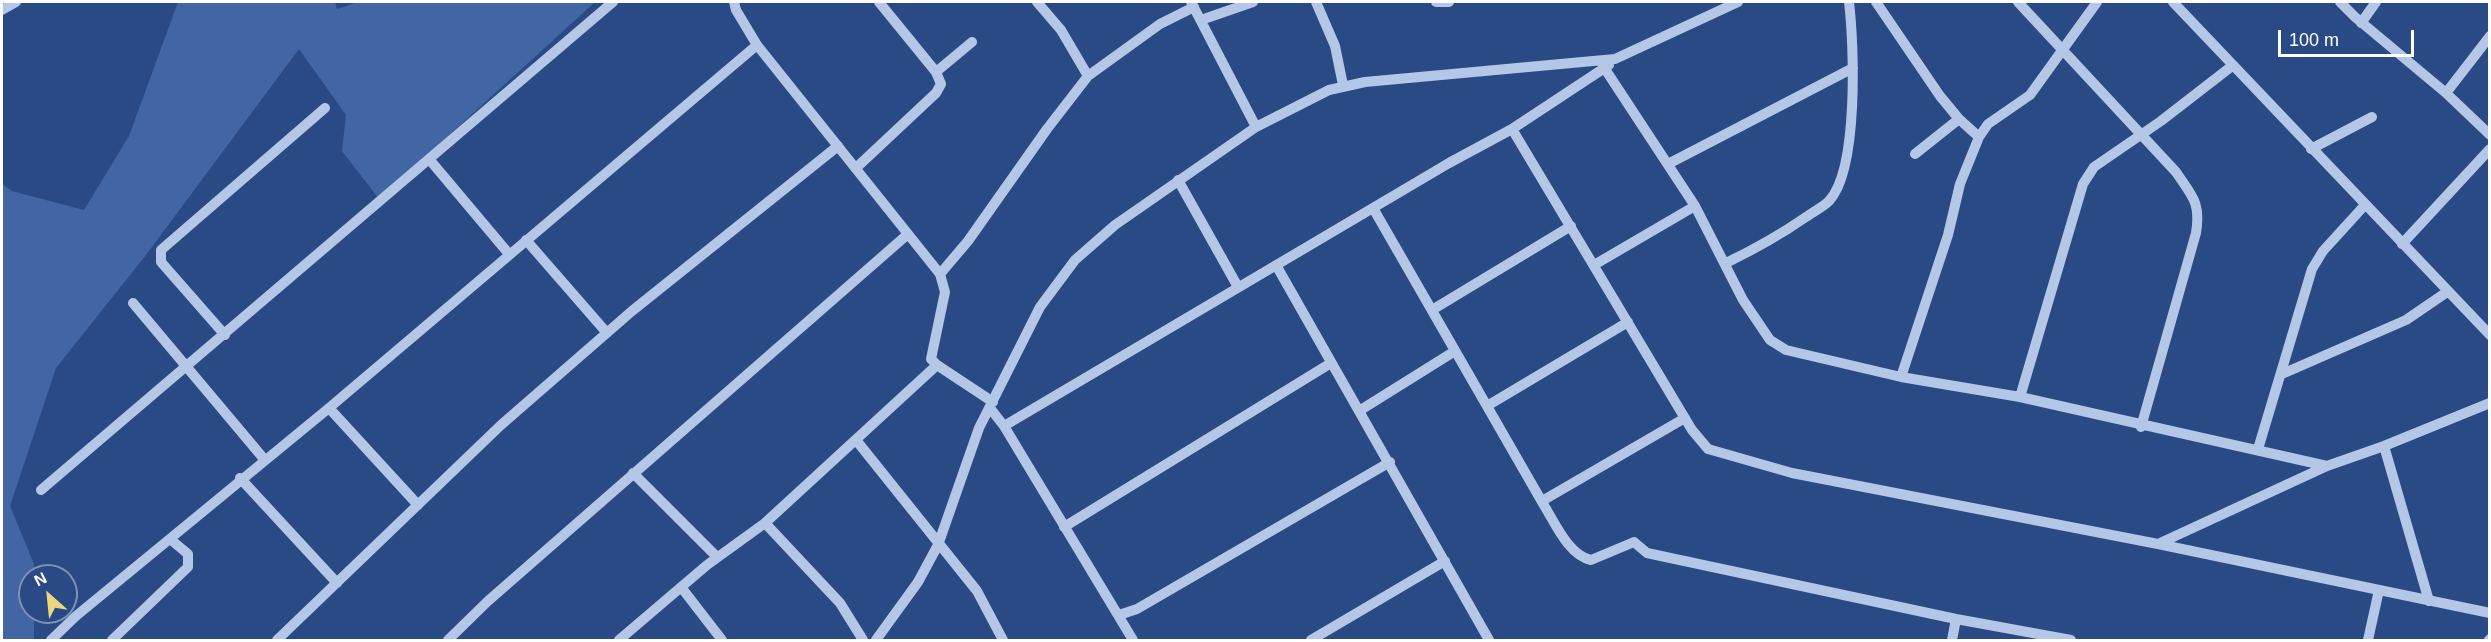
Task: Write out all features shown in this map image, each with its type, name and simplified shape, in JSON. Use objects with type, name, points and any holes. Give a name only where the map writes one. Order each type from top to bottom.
[{"type":"street","points":[[2,10],[16,2]]},
{"type":"street","points":[[734,2],[736,10],[757,45],[940,274],[945,292],[931,351],[932,358],[937,365],[991,405],[1133,640]]},
{"type":"street","points":[[856,168],[940,89],[941,84],[936,72],[879,2]]},
{"type":"street","points":[[1037,2],[1061,30],[1088,76]]},
{"type":"street","points":[[1201,20],[1253,2]]},
{"type":"street","points":[[1316,2],[1335,46],[1343,85]]},
{"type":"street","points":[[1436,2],[1449,2]]},
{"type":"street","points":[[1004,426],[1373,208],[1512,129],[1605,69],[1615,59],[1719,6],[1738,2]]},
{"type":"street","points":[[1726,263],[1771,241],[1828,201],[1836,190],[1842,172],[1852,114],[1854,46],[1849,2]]},
{"type":"street","points":[[1876,2],[1959,119],[1979,137]]},
{"type":"street","points":[[2018,2],[2176,172],[2196,201],[2199,213],[2196,233],[2141,426]]},
{"type":"street","points":[[1901,377],[1948,235],[1960,184],[1979,137],[1988,124],[2030,95],[2097,2]]},
{"type":"street","points":[[2173,2],[2364,206],[2490,335]]},
{"type":"street","points":[[2340,2],[2361,23],[2446,93],[2490,135]]},
{"type":"street","points":[[2361,23],[2376,2]]},
{"type":"street","points":[[41,490],[225,335],[606,3]]},
{"type":"street","points":[[940,274],[968,241],[1047,129],[1088,76],[1192,4],[1256,127]]},
{"type":"street","points":[[2446,93],[2490,36]]},
{"type":"street","points":[[936,72],[972,42]]},
{"type":"street","points":[[51,640],[76,616],[240,478],[329,408],[757,45]]},
{"type":"street","points":[[876,640],[918,582],[938,545],[973,445],[1040,307],[1075,260],[1115,225],[1256,127],[1343,85],[1615,59]]},
{"type":"street","points":[[2019,397],[2083,184],[2094,167],[2142,135],[2232,66]]},
{"type":"street","points":[[1668,164],[1853,68]]},
{"type":"street","points":[[1605,69],[1695,206],[1743,300],[1777,346],[1901,377],[2019,397],[2326,466]]},
{"type":"street","points":[[225,335],[161,262],[161,250],[325,108]]},
{"type":"street","points":[[2311,149],[2372,117]]},
{"type":"street","points":[[1915,154],[1959,119]]},
{"type":"street","points":[[1512,129],[1699,441],[1708,449],[1792,473],[2158,544],[2490,613]]},
{"type":"street","points":[[277,640],[501,425],[608,333],[838,146]]},
{"type":"street","points":[[2402,244],[2490,149]]},
{"type":"street","points":[[429,159],[509,254]]},
{"type":"street","points":[[1178,180],[1238,287]]},
{"type":"street","points":[[1594,265],[1695,206]]},
{"type":"street","points":[[2258,449],[2312,269],[2324,251],[2364,206]]},
{"type":"street","points":[[1373,208],[1542,501],[1568,543],[1586,560],[1634,542],[1647,553],[1956,619],[2071,640]]},
{"type":"street","points":[[1432,310],[1571,226]]},
{"type":"street","points":[[448,640],[488,601],[633,473],[908,234]]},
{"type":"street","points":[[526,240],[608,333]]},
{"type":"street","points":[[1276,265],[1330,363],[1390,462],[1489,640]]},
{"type":"street","points":[[2282,374],[2406,320],[2447,292]]},
{"type":"street","points":[[133,303],[264,459]]},
{"type":"street","points":[[1487,406],[1628,322]]},
{"type":"street","points":[[1359,411],[1455,351]]},
{"type":"street","points":[[1064,527],[1330,363]]},
{"type":"street","points":[[619,640],[717,557],[765,523],[937,365]]},
{"type":"street","points":[[2158,544],[2326,466],[2384,446],[2490,403]]},
{"type":"street","points":[[329,408],[418,505]]},
{"type":"street","points":[[1542,501],[1685,418]]},
{"type":"street","points":[[856,440],[977,591],[1003,640]]},
{"type":"street","points":[[2384,446],[2429,601]]},
{"type":"street","points":[[1119,615],[1137,609],[1390,462]]},
{"type":"street","points":[[633,473],[717,557]]},
{"type":"street","points":[[240,478],[337,583]]},
{"type":"street","points":[[765,523],[840,603],[863,640]]},
{"type":"street","points":[[112,640],[188,567],[188,554],[170,539]]},
{"type":"street","points":[[1311,640],[1445,561]]},
{"type":"street","points":[[681,587],[722,640]]},
{"type":"street","points":[[2368,640],[2379,590]]},
{"type":"street","points":[[1126,628],[1137,609]]},
{"type":"street","points":[[1952,640],[1956,619]]},
{"type":"shaded area","points":[[178,2],[335,2],[337,9],[358,2],[594,3],[379,199],[342,151],[346,115],[299,49],[146,255],[56,368],[10,506],[34,564],[18,564],[18,624],[34,624],[34,640],[2,640],[2,184],[12,191],[84,210],[129,136]]}]
